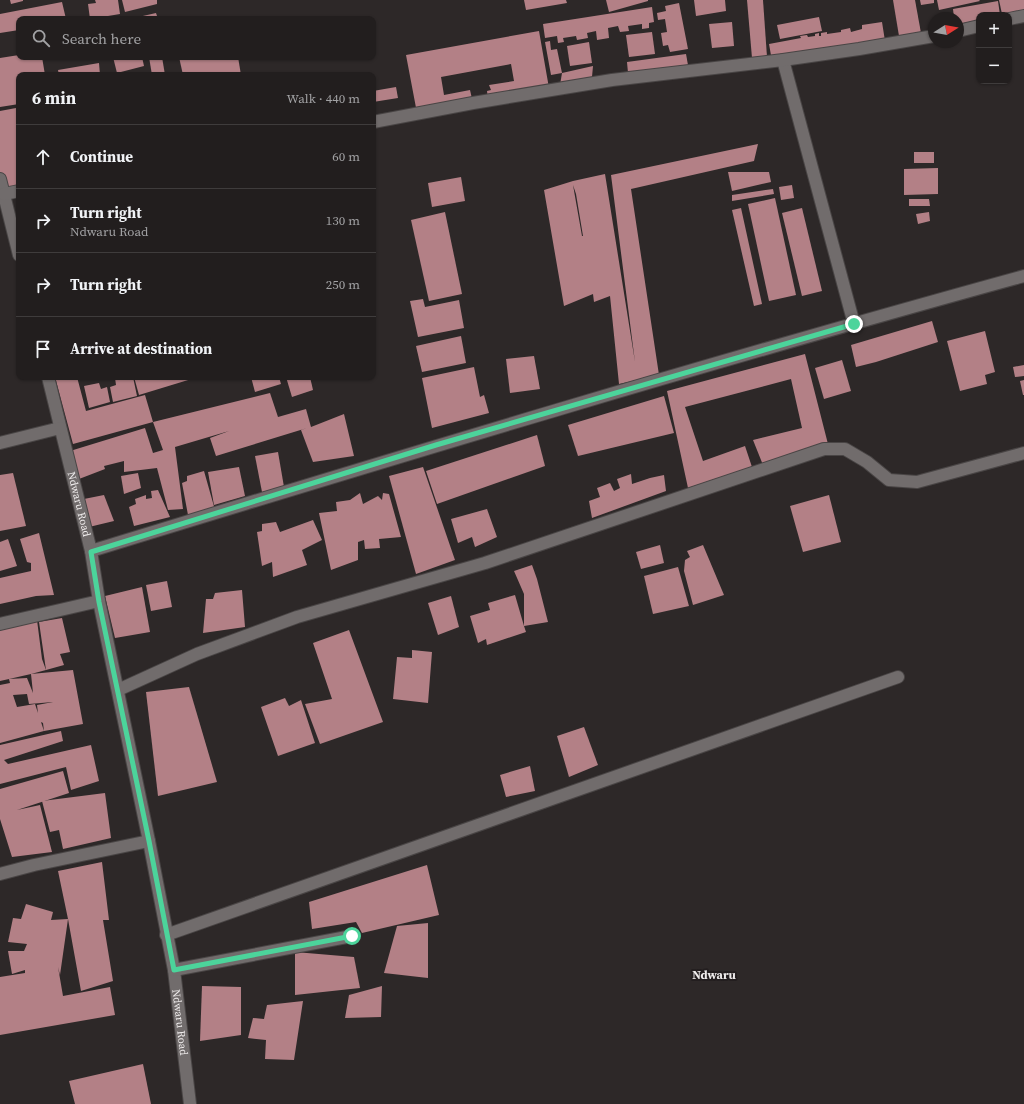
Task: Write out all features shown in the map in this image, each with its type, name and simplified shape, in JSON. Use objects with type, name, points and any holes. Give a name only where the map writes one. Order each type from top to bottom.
[{"type":"street","points":[[1012,18],[1024,16]]},
{"type":"street","points":[[964,30],[976,27]]},
{"type":"street","points":[[376,121],[473,103],[612,80],[783,60],[928,37]]},
{"type":"street","points":[[783,60],[854,324]]},
{"type":"street","points":[[0,179],[16,243]]},
{"type":"street","points":[[4,194],[16,192]]},
{"type":"street","points":[[91,552],[436,445],[1024,276]]},
{"type":"street","name":"Ndwaru Road","points":[[49,380],[91,552],[99,602],[149,841],[174,970],[190,1104]]},
{"type":"street","points":[[0,443],[60,428]]},
{"type":"street","points":[[118,690],[197,654],[297,618],[485,564],[824,449],[845,449],[867,462],[889,480],[917,482],[1024,453]]},
{"type":"street","points":[[0,624],[99,602]]},
{"type":"street","points":[[166,935],[898,677]]},
{"type":"street","points":[[0,874],[34,865],[149,841]]},
{"type":"street","points":[[174,970],[352,936]]},
{"type":"building","points":[[10,0],[23,0],[23,1],[11,4]]},
{"type":"building","points":[[95,0],[118,0],[120,14],[108,16],[90,16],[88,4],[96,3]]},
{"type":"building","points":[[122,0],[157,0],[157,4],[125,12]]},
{"type":"building","points":[[524,0],[566,0],[567,3],[526,10]]},
{"type":"building","points":[[606,0],[648,0],[648,1],[609,12]]},
{"type":"building","points":[[694,0],[725,0],[726,11],[696,16]]},
{"type":"building","points":[[747,0],[763,0],[767,57],[752,58]]},
{"type":"building","points":[[893,0],[915,0],[921,33],[899,36]]},
{"type":"building","points":[[920,0],[934,0],[934,3],[921,5]]},
{"type":"building","points":[[937,0],[979,0],[980,1],[939,10]]},
{"type":"building","points":[[999,0],[1024,0],[1024,10],[1002,12]]},
{"type":"building","points":[[998,1],[1000,12],[976,12],[976,21],[964,23],[964,12],[953,12],[953,9]]},
{"type":"building","points":[[62,2],[65,16],[16,16],[16,30],[0,33],[0,14]]},
{"type":"building","points":[[679,3],[688,49],[670,52],[668,45],[663,46],[661,33],[667,32],[665,19],[658,20],[657,13],[666,11],[665,6]]},
{"type":"building","points":[[652,7],[654,22],[649,23],[649,28],[642,29],[642,24],[628,26],[629,31],[620,32],[618,26],[608,28],[609,38],[597,40],[596,31],[587,33],[588,38],[577,40],[576,36],[563,38],[564,42],[558,43],[557,36],[545,38],[543,24]]},
{"type":"building","points":[[156,13],[157,16],[143,16]]},
{"type":"building","points":[[819,17],[822,31],[780,39],[777,25]]},
{"type":"building","points":[[732,22],[734,46],[712,48],[709,24]]},
{"type":"building","points":[[882,22],[885,41],[772,61],[769,44],[801,38],[800,36],[815,36],[815,34],[819,33],[819,36],[821,36],[821,33],[827,32],[827,34],[841,32],[841,30],[850,28],[851,32],[862,29],[862,25]]},
{"type":"building","points":[[539,31],[549,88],[488,99],[487,91],[491,90],[489,85],[514,81],[511,64],[441,77],[444,95],[470,90],[473,103],[417,113],[406,55]]},
{"type":"building","points":[[652,32],[655,54],[629,57],[626,35]]},
{"type":"building","points":[[550,41],[551,50],[557,49],[562,73],[551,75],[545,42]]},
{"type":"building","points":[[589,42],[592,63],[570,66],[567,46]]},
{"type":"building","points":[[686,54],[688,65],[628,73],[627,62]]},
{"type":"building","points":[[16,55],[16,60],[42,60],[44,72],[16,72],[16,104],[0,107],[0,58]]},
{"type":"building","points":[[114,60],[143,60],[144,66],[117,72]]},
{"type":"building","points":[[150,60],[162,60],[164,72],[152,72]]},
{"type":"building","points":[[180,60],[238,60],[240,72],[182,72]]},
{"type":"building","points":[[99,63],[100,72],[58,72],[58,70]]},
{"type":"building","points":[[593,66],[592,77],[560,85],[562,73]]},
{"type":"building","points":[[396,87],[398,98],[376,102],[376,90]]},
{"type":"building","points":[[16,108],[16,187],[2,190],[0,179],[0,111]]},
{"type":"building","points":[[758,144],[754,161],[631,189],[659,375],[619,384],[610,296],[594,302],[593,294],[564,306],[544,190],[573,181],[605,174],[635,362],[611,175]],"holes":[[[573,185],[576,194],[583,236]]]},
{"type":"building","points":[[914,152],[934,152],[934,163],[914,163]]},
{"type":"building","points":[[938,168],[938,194],[904,195],[904,169]]},
{"type":"building","points":[[728,172],[769,172],[771,182],[732,191]]},
{"type":"building","points":[[461,177],[465,201],[432,207],[428,183]]},
{"type":"building","points":[[792,185],[794,198],[781,200],[779,187]]},
{"type":"building","points":[[773,189],[774,194],[732,201],[732,195]]},
{"type":"building","points":[[775,198],[796,295],[769,301],[748,204]]},
{"type":"building","points":[[909,199],[929,199],[930,206],[909,206]]},
{"type":"building","points":[[741,208],[762,304],[754,306],[732,210]]},
{"type":"building","points":[[802,208],[822,291],[802,296],[782,213]]},
{"type":"building","points":[[445,212],[462,294],[429,301],[411,220]]},
{"type":"building","points":[[929,212],[930,221],[918,224],[916,214]]},
{"type":"building","points":[[423,299],[425,307],[459,300],[464,328],[418,337],[410,301]]},
{"type":"building","points":[[932,321],[938,342],[856,367],[851,345]]},
{"type":"building","points":[[985,331],[995,372],[985,375],[987,384],[960,391],[947,341]]},
{"type":"building","points":[[461,336],[466,363],[422,372],[416,346]]},
{"type":"building","points":[[805,354],[829,448],[763,465],[753,440],[802,428],[791,379],[685,407],[703,461],[745,446],[752,467],[688,488],[667,391]]},
{"type":"building","points":[[534,356],[540,389],[510,393],[506,359]]},
{"type":"building","points":[[842,360],[851,391],[824,399],[815,368]]},
{"type":"building","points":[[1024,365],[1024,376],[1015,377],[1013,367]]},
{"type":"building","points":[[474,367],[480,397],[484,395],[489,413],[432,428],[422,378]]},
{"type":"building","points":[[56,380],[78,380],[86,411],[145,395],[153,422],[73,444]]},
{"type":"building","points":[[115,380],[134,380],[137,396],[113,402],[110,387],[116,385]]},
{"type":"building","points":[[135,380],[188,380],[139,395]]},
{"type":"building","points":[[252,380],[280,380],[281,384],[255,392]]},
{"type":"building","points":[[287,380],[311,380],[313,390],[292,397]]},
{"type":"building","points":[[1024,380],[1024,395],[1023,395],[1020,381]]},
{"type":"building","points":[[99,383],[101,389],[107,387],[110,402],[89,408],[84,386]]},
{"type":"building","points":[[270,393],[278,417],[306,409],[311,427],[344,414],[354,456],[313,462],[301,430],[307,428],[216,456],[210,438],[229,431],[175,447],[183,509],[168,510],[157,468],[124,472],[124,461],[104,466],[105,469],[79,479],[70,451],[145,428],[153,453],[163,450],[153,422]]},
{"type":"building","points":[[664,396],[674,433],[578,456],[568,425]]},
{"type":"building","points":[[537,435],[545,466],[437,504],[426,471]]},
{"type":"building","points":[[278,452],[284,487],[262,492],[255,456]]},
{"type":"building","points":[[239,467],[245,496],[214,505],[208,472]]},
{"type":"building","points":[[423,467],[455,560],[416,574],[389,476]]},
{"type":"building","points":[[204,471],[215,510],[188,515],[182,483],[187,481],[187,476]]},
{"type":"building","points":[[13,473],[26,526],[0,531],[0,475]]},
{"type":"building","points":[[138,473],[141,488],[124,494],[121,476]]},
{"type":"building","points":[[631,474],[632,484],[664,475],[666,491],[592,518],[589,501],[600,497],[597,488],[610,483],[614,491],[620,488],[617,479]]},
{"type":"building","points":[[158,490],[170,517],[134,526],[129,507],[136,504],[135,499],[146,495],[146,499],[152,498],[151,491]]},
{"type":"building","points":[[360,493],[363,504],[378,496],[382,500],[383,493],[389,494],[401,537],[379,539],[380,548],[365,549],[364,540],[358,542],[358,560],[331,570],[319,513],[337,511],[336,502],[350,500]]},
{"type":"building","points":[[104,495],[114,521],[89,527],[84,499]]},
{"type":"building","points":[[829,495],[841,542],[803,552],[790,506]]},
{"type":"building","points":[[487,509],[497,537],[475,547],[472,537],[458,543],[451,519]]},
{"type":"building","points":[[313,520],[322,540],[302,550],[307,565],[273,577],[272,562],[262,566],[257,532],[262,531],[262,524],[276,522],[280,532]]},
{"type":"building","points":[[39,533],[54,595],[36,596],[0,604],[0,578],[31,571],[31,563],[27,562],[20,539]]},
{"type":"building","points":[[8,539],[17,566],[0,571],[0,542]]},
{"type":"building","points":[[660,545],[664,563],[641,569],[636,552]]},
{"type":"building","points":[[703,545],[724,595],[693,605],[684,571],[685,560],[690,557],[687,551]]},
{"type":"building","points":[[532,565],[548,622],[524,626],[524,594],[514,571]]},
{"type":"building","points":[[678,567],[689,606],[653,614],[644,576]]},
{"type":"building","points":[[167,581],[172,607],[151,611],[146,585]]},
{"type":"building","points":[[142,587],[150,632],[115,638],[105,596]]},
{"type":"building","points":[[242,590],[245,627],[203,633],[206,599],[213,599],[215,593]]},
{"type":"building","points":[[515,595],[526,632],[487,645],[486,639],[478,643],[470,616],[490,610],[488,603]]},
{"type":"building","points":[[451,596],[459,627],[438,635],[428,603]]},
{"type":"building","points":[[62,618],[70,652],[60,654],[64,665],[46,670],[39,622]]},
{"type":"building","points":[[37,620],[42,659],[46,670],[0,681],[0,629]]},
{"type":"building","points":[[349,630],[383,722],[320,744],[305,704],[332,699],[313,643]]},
{"type":"building","points":[[412,650],[432,652],[428,703],[393,699],[397,657],[412,658]]},
{"type":"building","points":[[73,670],[83,724],[44,731],[0,743],[0,685],[10,683],[9,679],[27,678],[33,693],[31,674]],"holes":[[[27,694],[29,704],[53,702],[37,705],[38,713],[35,704],[17,707],[13,695]]]},
{"type":"building","points":[[189,687],[217,782],[158,796],[146,692]]},
{"type":"building","points":[[285,698],[289,706],[301,700],[315,743],[278,756],[261,707]]},
{"type":"building","points":[[584,727],[598,765],[569,777],[557,736]]},
{"type":"building","points":[[61,731],[63,741],[4,760],[8,764],[91,745],[99,781],[71,790],[66,767],[0,784],[0,745]]},
{"type":"building","points":[[530,766],[535,791],[506,797],[500,775]]},
{"type":"building","points":[[63,771],[69,793],[17,810],[40,805],[52,852],[12,857],[0,819],[0,789]]},
{"type":"building","points":[[105,793],[111,838],[63,849],[59,830],[50,832],[42,801]]},
{"type":"building","points":[[102,862],[109,920],[103,920],[113,981],[81,991],[58,871]]},
{"type":"building","points":[[427,865],[439,915],[362,933],[356,922],[312,929],[309,902]]},
{"type":"building","points":[[26,904],[53,912],[51,920],[68,919],[60,975],[58,967],[63,996],[110,987],[115,1015],[0,1035],[0,977],[25,973],[25,970],[12,974],[8,951],[24,951],[27,944],[8,942],[13,918],[21,919]]},
{"type":"building","points":[[428,923],[428,978],[384,973],[397,926]]},
{"type":"building","points":[[295,952],[354,957],[360,988],[295,995]]},
{"type":"building","points":[[202,986],[241,987],[241,1035],[200,1041]]},
{"type":"building","points":[[382,986],[381,1017],[345,1018],[349,995]]},
{"type":"building","points":[[303,1001],[294,1060],[265,1059],[266,1040],[248,1038],[253,1018],[264,1019],[267,1005]]},
{"type":"building","points":[[143,1064],[151,1104],[75,1104],[69,1081]]},
{"type":"district","name":"Ndwaru","points":[[714,975]]},
{"type":"route","points":[[352,936],[174,970],[149,841],[99,602],[91,552],[436,445],[854,324]]}]
